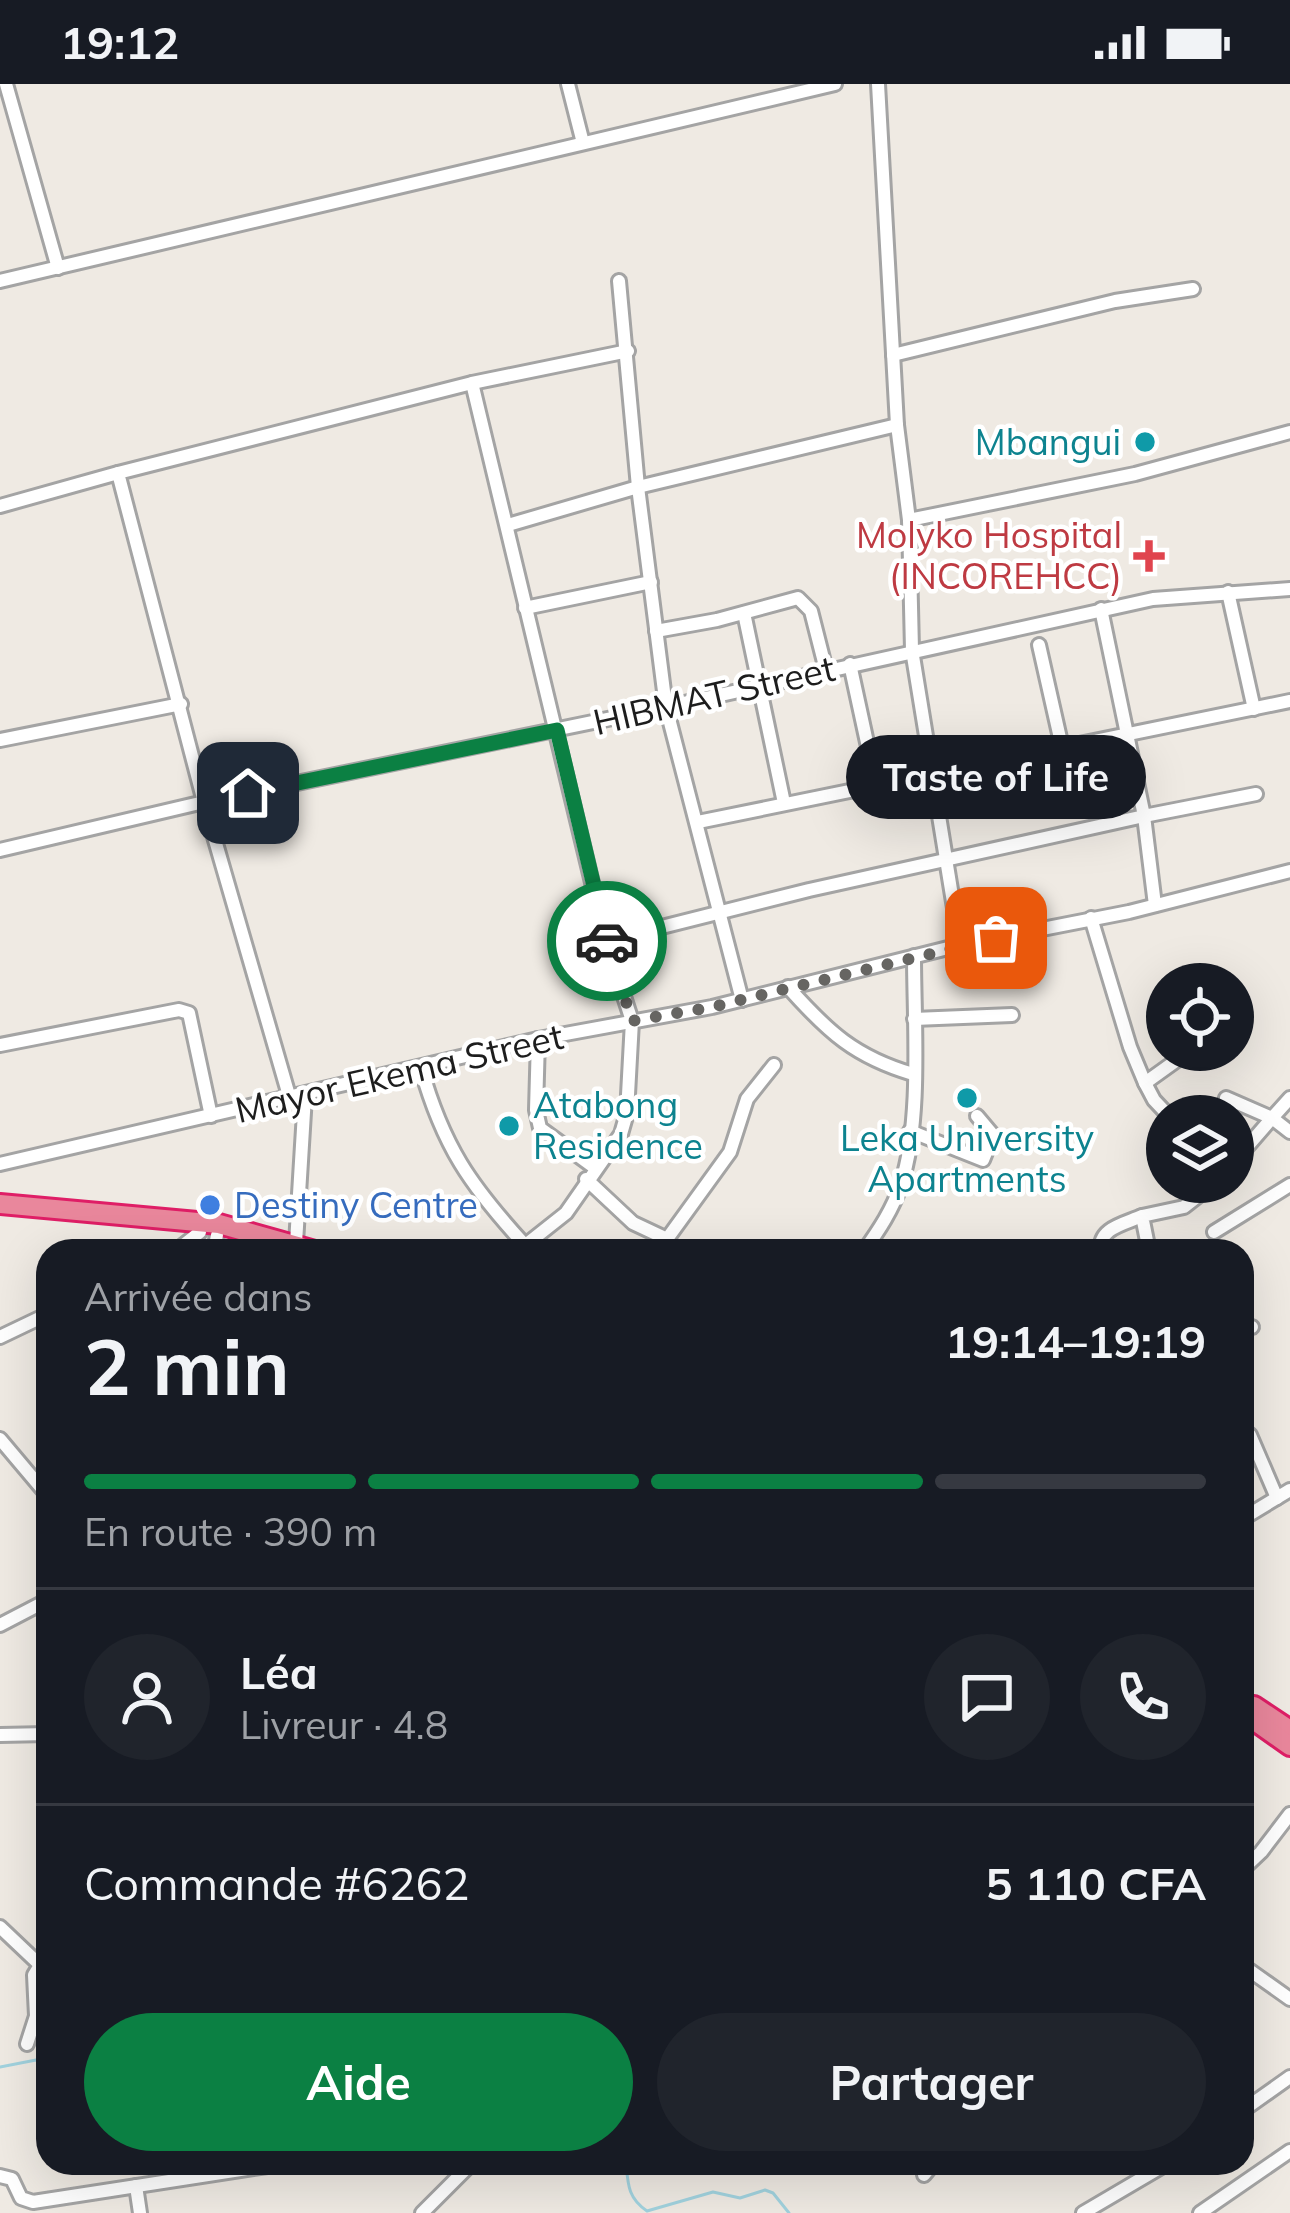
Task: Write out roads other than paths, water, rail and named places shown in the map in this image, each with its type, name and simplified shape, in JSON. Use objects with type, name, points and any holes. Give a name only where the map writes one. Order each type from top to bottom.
[{"type":"highway","points":[[0,1204],[178,1218],[258,1239]]},
{"type":"highway","points":[[0,1216],[210,1239]]},
{"type":"highway","points":[[1254,1708],[1290,1730]]},
{"type":"highway","points":[[1254,1720],[1290,1746]]},
{"type":"street","points":[[6,84],[58,268]]},
{"type":"street","points":[[568,84],[583,143]]},
{"type":"street","points":[[0,281],[831,84]]},
{"type":"street","points":[[878,84],[897,425],[909,520],[912,650],[960,945]]},
{"type":"street","points":[[620,281],[638,487],[666,707],[742,1000]]},
{"type":"street","points":[[893,355],[1115,301],[1193,289]]},
{"type":"street","points":[[0,506],[472,383],[628,351]]},
{"type":"street","points":[[472,383],[607,940],[632,1021],[626,1113],[620,1134],[566,1213],[532,1239]]},
{"type":"street","points":[[508,525],[638,487],[897,425]]},
{"type":"street","points":[[909,520],[1135,474],[1290,432]]},
{"type":"street","points":[[118,472],[204,802],[298,1097],[289,1239]]},
{"type":"street","points":[[526,608],[651,582]]},
{"type":"street","name":"HIBMAT Street","points":[[0,850],[1153,598],[1290,589]]},
{"type":"street","points":[[1228,592],[1254,709]]},
{"type":"street","points":[[656,631],[798,598],[806,602],[826,670]]},
{"type":"street","points":[[1101,609],[1144,816],[1155,905]]},
{"type":"street","points":[[744,613],[784,803]]},
{"type":"street","points":[[1040,645],[1062,747]]},
{"type":"street","points":[[850,664],[876,784]]},
{"type":"street","points":[[698,823],[1290,701]]},
{"type":"street","points":[[0,740],[181,704]]},
{"type":"street","points":[[607,940],[946,859],[1256,794]]},
{"type":"street","name":"Mayor Ekema Street","points":[[0,1164],[538,1040],[742,1000],[1290,871]]},
{"type":"street","points":[[1090,918],[1121,1021],[1151,1095]]},
{"type":"street","points":[[871,1239],[901,1185],[910,1131],[914,956]]},
{"type":"street","points":[[788,987],[868,1060],[913,1074]]},
{"type":"street","points":[[0,1045],[179,1010],[189,1013],[212,1116]]},
{"type":"street","points":[[914,1019],[1012,1015]]},
{"type":"street","points":[[538,1040],[537,1120],[633,1223],[668,1239],[730,1152],[746,1099],[774,1065]]},
{"type":"street","points":[[421,1068],[445,1139],[515,1239]]},
{"type":"street","points":[[1145,1083],[1161,1071]]},
{"type":"street","points":[[1254,1138],[1290,1098]]},
{"type":"street","points":[[1254,1111],[1290,1132]]},
{"type":"street","points":[[910,1131],[983,1160],[993,1135],[977,1116]]},
{"type":"street","points":[[1214,1232],[1290,1185]]},
{"type":"street","points":[[1102,1239],[1107,1231],[1142,1216],[1189,1203]]},
{"type":"street","points":[[1142,1216],[1147,1239]]},
{"type":"street","points":[[0,1336],[36,1320]]},
{"type":"street","points":[[0,1439],[36,1482]]},
{"type":"street","points":[[1254,1445],[1276,1498]]},
{"type":"street","points":[[1254,1512],[1290,1490]]},
{"type":"street","points":[[0,1625],[36,1606]]},
{"type":"street","points":[[0,1735],[36,1734]]},
{"type":"street","points":[[1254,1859],[1290,1814]]},
{"type":"street","points":[[0,1927],[36,1961]]},
{"type":"street","points":[[27,2044],[36,2016],[36,1972]]},
{"type":"street","points":[[1254,1974],[1290,2000]]},
{"type":"street","points":[[1254,2102],[1290,2077]]},
{"type":"street","points":[[1200,2213],[1290,2151]]},
{"type":"street","points":[[0,2176],[12,2179],[21,2198],[34,2202],[208,2175]]},
{"type":"street","points":[[422,2213],[460,2175]]},
{"type":"street","points":[[1083,2213],[1145,2175]]},
{"type":"street","points":[[136,2186],[140,2213]]},
{"type":"waterway","points":[[0,2067],[36,2060]]},
{"type":"waterway","points":[[628,2175],[633,2196],[647,2211],[713,2192],[740,2198],[765,2190],[789,2213]]},
{"type":"place","name":"Mbangui","points":[[1145,442]]},
{"type":"place","name":"Molyko Hospital (INCOREHCC)","points":[[1149,556]]},
{"type":"place","name":"Taste of Life","points":[[996,938]]},
{"type":"place","name":"Leka University Apartments","points":[[967,1098]]},
{"type":"place","name":"Atabong Residence","points":[[509,1126]]},
{"type":"place","name":"Destiny Centre","points":[[210,1205]]}]
